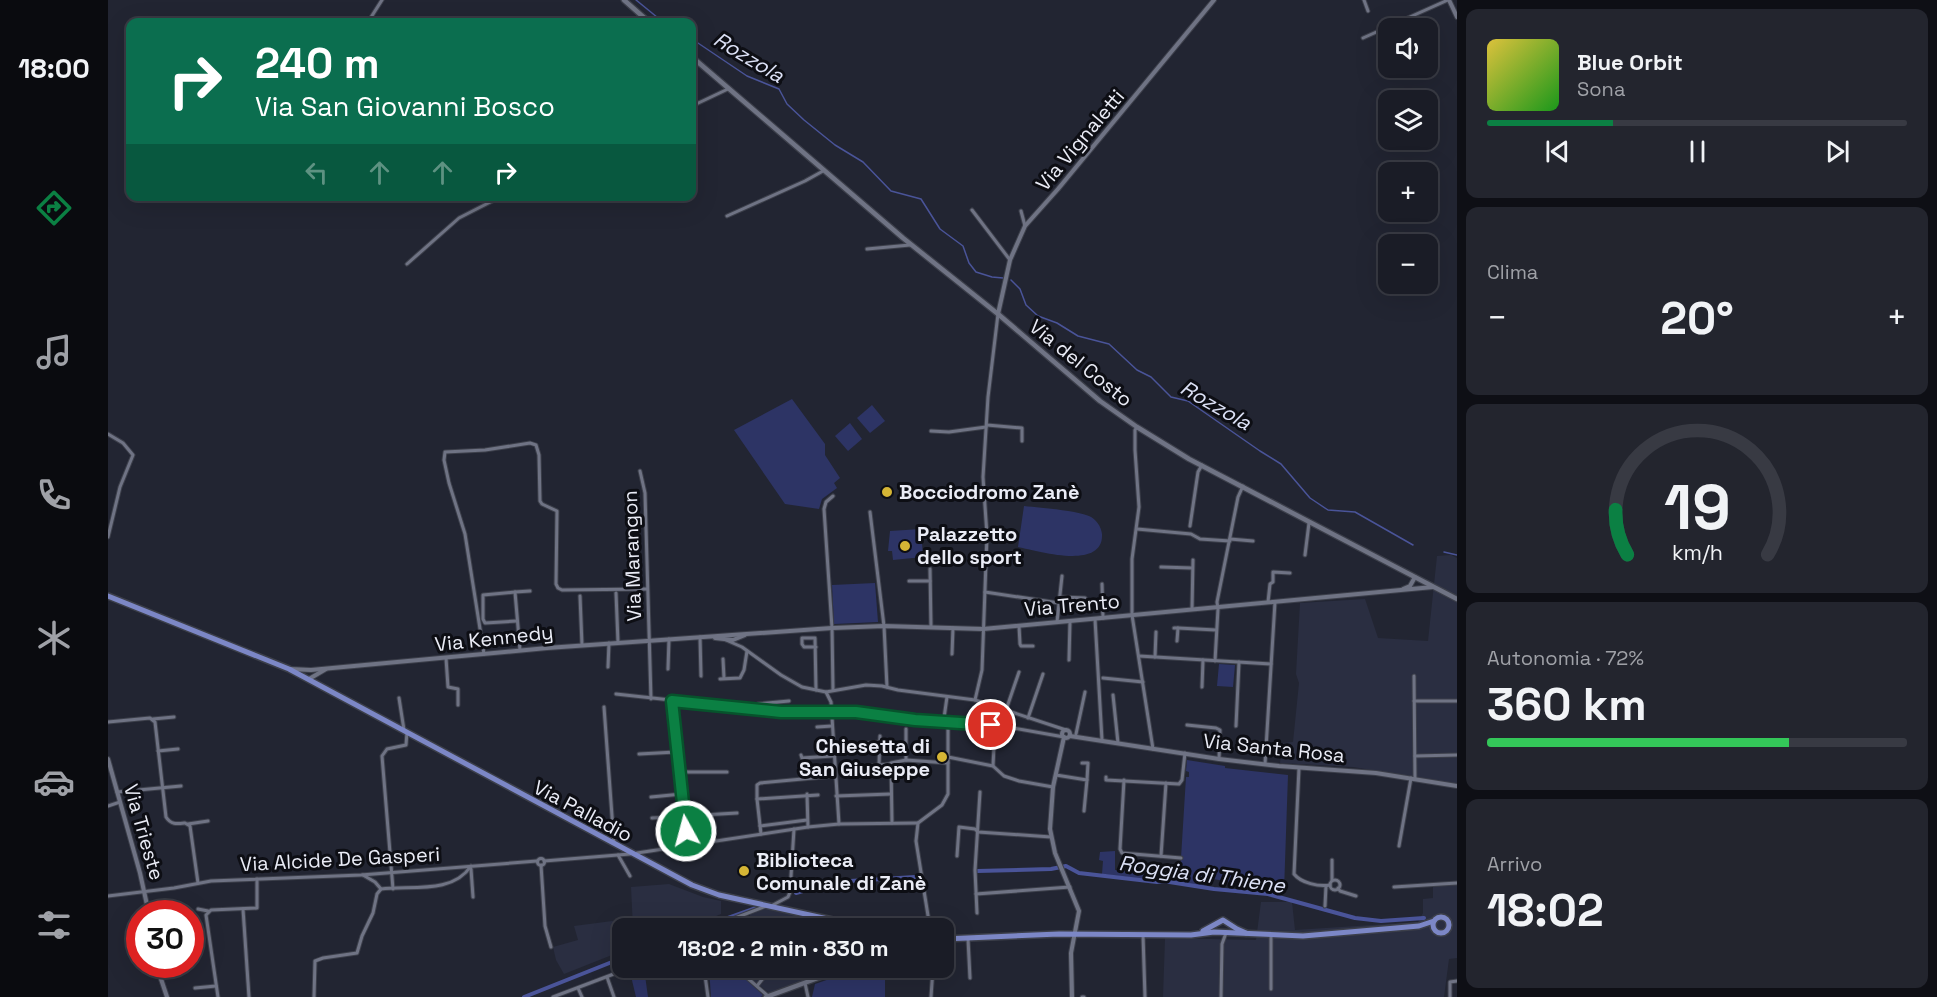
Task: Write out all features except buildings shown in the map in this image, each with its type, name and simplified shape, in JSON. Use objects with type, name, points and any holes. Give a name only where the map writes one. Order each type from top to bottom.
[{"type":"main road","points":[[624,0],[644,18]]},
{"type":"main road","name":"Via del Costo","points":[[696,60],[1100,401],[1153,438],[1457,599]]},
{"type":"main road","name":"Via Palladio","points":[[108,596],[289,669],[698,888],[820,918]]},
{"type":"main road","points":[[954,939],[1075,934],[1222,933],[1303,936],[1419,926],[1440,917],[1456,923]]},
{"type":"main road","points":[[1447,919],[1449,928]]},
{"type":"main road","points":[[1196,934],[1222,920],[1253,935]]},
{"type":"main road","points":[[1434,921],[1436,931]]},
{"type":"main road","points":[[1222,933],[1229,929],[1229,923]]},
{"type":"main road","points":[[1419,926],[1445,932],[1456,923]]},
{"type":"main road","points":[[1216,924],[1222,933]]},
{"type":"main road","points":[[767,997],[818,978]]},
{"type":"street","points":[[371,18],[382,0]]},
{"type":"street","name":"Via Vignaletti","points":[[998,314],[1010,260],[1025,226],[1214,0]]},
{"type":"street","points":[[1364,0],[1368,11]]},
{"type":"street","points":[[1363,38],[1449,0],[1457,17]]},
{"type":"street","points":[[696,104],[729,88]]},
{"type":"street","points":[[728,216],[825,170]]},
{"type":"street","points":[[407,264],[459,218],[492,201]]},
{"type":"street","points":[[972,210],[1010,260]]},
{"type":"street","points":[[1021,211],[1025,226]]},
{"type":"street","points":[[867,249],[912,244]]},
{"type":"street","points":[[975,700],[982,670],[987,534],[982,477],[998,314]]},
{"type":"street","points":[[931,431],[949,432],[986,426],[1022,428],[1022,441]]},
{"type":"street","points":[[1137,427],[1135,450],[1139,507],[1131,572],[1132,615],[1153,749]]},
{"type":"street","points":[[108,434],[123,443],[133,456],[120,487],[108,537]]},
{"type":"street","points":[[484,654],[465,534],[449,483],[444,460],[445,452],[485,450],[530,443],[536,445],[539,455],[540,501],[557,511],[556,584],[558,588],[562,590],[648,589]]},
{"type":"street","points":[[1190,526],[1198,472],[1202,465]]},
{"type":"street","name":"Via Marangon","points":[[640,471],[645,493],[651,699]]},
{"type":"street","points":[[1215,661],[1217,607],[1238,496],[1243,486]]},
{"type":"street","points":[[833,496],[826,502],[824,509],[832,628],[833,690]]},
{"type":"street","points":[[870,512],[884,626],[887,687]]},
{"type":"street","points":[[1305,555],[1310,521]]},
{"type":"street","points":[[1136,529],[1191,534],[1200,539],[1253,541]]},
{"type":"street","points":[[1192,560],[1192,609]]},
{"type":"street","points":[[1161,567],[1192,568]]},
{"type":"street","points":[[930,568],[931,627]]},
{"type":"street","points":[[1268,602],[1273,572],[1290,573]]},
{"type":"street","points":[[1057,622],[1062,576]]},
{"type":"street","points":[[1400,590],[1410,586],[1415,577]]},
{"type":"street","points":[[1417,589],[1421,580]]},
{"type":"street","points":[[909,581],[930,581]]},
{"type":"street","points":[[1102,584],[1103,618]]},
{"type":"street","name":"Via Trento","points":[[726,637],[884,626],[983,629],[1434,587]]},
{"type":"street","points":[[517,621],[485,623],[483,595],[530,591]]},
{"type":"street","points":[[515,592],[520,650]]},
{"type":"street","points":[[985,592],[1059,603]]},
{"type":"street","points":[[616,593],[618,642]]},
{"type":"street","points":[[580,596],[582,645]]},
{"type":"street","points":[[1059,597],[1085,598]]},
{"type":"street","points":[[1265,765],[1275,602]]},
{"type":"street","points":[[1095,619],[1102,740]]},
{"type":"street","points":[[1069,660],[1070,621]]},
{"type":"street","points":[[1019,626],[1021,646],[1033,646]]},
{"type":"street","points":[[952,654],[953,628]]},
{"type":"street","points":[[1177,641],[1176,628],[1216,630]]},
{"type":"street","points":[[802,631],[804,647],[816,647]]},
{"type":"street","points":[[1155,657],[1156,632]]},
{"type":"street","points":[[701,637],[701,676]]},
{"type":"street","points":[[726,637],[793,683],[826,692],[830,697],[839,824]]},
{"type":"street","name":"Via Kennedy","points":[[289,669],[327,669],[618,642],[726,637]]},
{"type":"street","points":[[736,637],[742,647]]},
{"type":"street","points":[[802,638],[815,638],[816,690]]},
{"type":"street","points":[[668,669],[669,639]]},
{"type":"street","points":[[608,667],[609,643]]},
{"type":"street","points":[[723,659],[722,679],[740,678],[744,670],[747,651]]},
{"type":"street","points":[[1139,656],[1271,664]]},
{"type":"street","points":[[446,658],[448,687],[458,689],[458,705]]},
{"type":"street","points":[[1202,687],[1203,660]]},
{"type":"street","points":[[1236,726],[1239,662]]},
{"type":"street","points":[[307,679],[327,669]]},
{"type":"street","points":[[307,679],[311,670]]},
{"type":"street","points":[[1006,711],[1019,672]]},
{"type":"street","points":[[320,674],[318,678],[321,686]]},
{"type":"street","points":[[1028,718],[1043,674]]},
{"type":"street","points":[[1399,846],[1413,778],[1415,756],[1414,676]]},
{"type":"street","points":[[1103,678],[1143,682]]},
{"type":"street","name":"Via Santa Rosa","points":[[826,692],[866,686],[887,687],[975,700],[1057,728],[1066,735],[1219,759],[1265,765],[1376,773],[1457,786]]},
{"type":"street","points":[[830,697],[841,690]]},
{"type":"street","points":[[1076,734],[1085,692]]},
{"type":"street","points":[[616,694],[781,712],[831,711],[946,721],[1066,735],[1053,787],[1051,837],[1079,911],[1071,953],[1072,997],[1076,997]]},
{"type":"street","points":[[1113,695],[1118,743]]},
{"type":"street","points":[[928,918],[916,841],[918,823],[938,809],[948,794],[948,724],[944,718],[947,697]]},
{"type":"street","points":[[393,889],[382,756],[387,749],[406,745],[406,732],[399,698]]},
{"type":"street","points":[[1414,701],[1457,700]]},
{"type":"street","points":[[672,701],[688,846]]},
{"type":"street","points":[[754,709],[758,704],[789,701]]},
{"type":"street","points":[[993,706],[995,726],[993,766]]},
{"type":"street","points":[[604,707],[614,845]]},
{"type":"street","points":[[108,722],[174,717]]},
{"type":"street","points":[[153,719],[166,817],[174,824],[207,820]]},
{"type":"street","points":[[817,727],[832,726]]},
{"type":"street","points":[[1187,726],[1220,730],[1219,759]]},
{"type":"street","points":[[906,729],[906,760]]},
{"type":"street","name":"Via Santa Rosa","points":[[1066,735],[1076,734],[1088,738]]},
{"type":"street","points":[[879,765],[880,736]]},
{"type":"street","points":[[832,747],[879,742]]},
{"type":"street","points":[[158,751],[178,749]]},
{"type":"street","points":[[639,754],[676,752]]},
{"type":"street","points":[[1106,777],[1106,780],[1179,784],[1182,780],[1185,753]]},
{"type":"street","points":[[801,755],[802,758],[833,756]]},
{"type":"street","points":[[1415,756],[1457,755]]},
{"type":"street","points":[[948,757],[993,766],[1009,778],[1053,787]]},
{"type":"street","name":"Via Trieste","points":[[108,759],[147,900]]},
{"type":"street","points":[[856,766],[890,764],[894,761],[906,760],[948,763]]},
{"type":"street","points":[[1082,763],[1088,763],[1084,811]]},
{"type":"street","points":[[890,764],[892,824]]},
{"type":"street","points":[[1299,767],[1294,874],[1301,880],[1334,889],[1338,888],[1340,891],[1356,896]]},
{"type":"street","points":[[679,772],[727,772]]},
{"type":"street","points":[[1056,775],[1087,780]]},
{"type":"street","points":[[761,834],[756,789],[760,783],[835,776]]},
{"type":"street","points":[[1124,780],[1120,850],[1122,853],[1181,858]]},
{"type":"street","points":[[1161,856],[1166,783]]},
{"type":"street","points":[[117,792],[181,786]]},
{"type":"street","points":[[977,913],[975,870],[980,792]]},
{"type":"street","points":[[651,797],[682,794]]},
{"type":"street","points":[[757,800],[807,794],[818,795]]},
{"type":"street","points":[[807,794],[808,827]]},
{"type":"street","points":[[836,796],[891,794]]},
{"type":"street","points":[[108,806],[120,802]]},
{"type":"street","points":[[652,818],[737,813]]},
{"type":"street","points":[[760,826],[807,820]]},
{"type":"street","name":"Via Alcide De Gasperi","points":[[108,896],[198,883],[471,867],[537,861],[540,858],[544,861],[632,854],[839,824],[918,823]]},
{"type":"street","points":[[188,824],[191,829],[198,883]]},
{"type":"street","points":[[957,856],[959,827],[975,829],[978,832],[1051,837]]},
{"type":"street","points":[[738,918],[769,907],[789,895],[794,829]]},
{"type":"street","points":[[618,855],[630,876]]},
{"type":"street","points":[[1325,906],[1328,886],[1332,880],[1332,860]]},
{"type":"street","points":[[537,861],[541,865],[547,932],[551,947]]},
{"type":"street","points":[[541,865],[544,861]]},
{"type":"street","points":[[314,997],[315,961],[357,953],[373,913],[377,894],[381,890],[445,884],[459,877],[471,867]]},
{"type":"street","points":[[471,867],[473,897]]},
{"type":"street","points":[[361,874],[371,879],[381,890]]},
{"type":"street","points":[[204,910],[257,908],[257,879]]},
{"type":"street","points":[[1332,880],[1339,882],[1338,888]]},
{"type":"street","points":[[1394,888],[1457,883]]},
{"type":"street","points":[[976,894],[1070,887]]},
{"type":"street","points":[[243,909],[249,997]]},
{"type":"street","points":[[208,911],[206,919],[218,997]]},
{"type":"street","points":[[1221,997],[1222,933]]},
{"type":"street","points":[[1143,934],[1145,997]]},
{"type":"street","points":[[1270,936],[1271,988]]},
{"type":"street","points":[[968,939],[970,978]]},
{"type":"street","points":[[553,997],[612,975]]},
{"type":"street","points":[[608,977],[614,997]]},
{"type":"street","points":[[161,978],[167,997]]},
{"type":"street","points":[[705,978],[708,997]]},
{"type":"street","points":[[748,978],[767,997]]},
{"type":"street","points":[[757,986],[763,978]]},
{"type":"street","points":[[931,997],[932,978]]},
{"type":"street","points":[[1450,997],[1450,982],[1457,981]]},
{"type":"street","points":[[805,983],[808,997]]},
{"type":"street","points":[[195,988],[216,986]]},
{"type":"street","points":[[578,988],[582,997]]},
{"type":"shaded area","points":[[792,399],[825,444],[825,455],[840,478],[834,483],[837,488],[822,499],[819,509],[785,504],[734,430]]},
{"type":"shaded area","points":[[872,405],[885,421],[870,433],[857,418]]},
{"type":"shaded area","points":[[850,423],[862,439],[848,451],[835,436]]},
{"type":"shaded area","points":[[1024,506],[1092,517],[1098,523],[1102,534],[1100,545],[1093,552],[1068,556],[1018,547]]},
{"type":"shaded area","name":"Palazzetto dello sport","points":[[921,529],[923,557],[893,560],[892,551],[888,551],[890,531]]},
{"type":"shaded area","points":[[1451,555],[1457,558],[1457,784],[1353,767],[1280,763],[1282,743],[1293,742],[1299,683],[1296,674],[1300,603],[1365,599],[1378,638],[1428,641],[1437,556]]},
{"type":"shaded area","points":[[875,583],[878,622],[834,624],[832,585]]},
{"type":"shaded area","points":[[1219,664],[1235,665],[1233,687],[1217,686]]},
{"type":"shaded area","points":[[1187,760],[1225,766],[1225,768],[1288,775],[1284,891],[1207,878],[1204,886],[1102,874],[1103,861],[1099,860],[1100,852],[1115,851],[1115,870],[1180,874],[1186,777],[1189,777],[1189,772],[1186,771]]},
{"type":"shaded area","points":[[669,884],[721,901],[721,914],[711,918],[633,918],[631,887]]},
{"type":"shaded area","points":[[1457,884],[1457,958],[1449,959],[1444,997],[1163,997],[1165,938],[1256,940],[1261,902],[1292,902],[1295,930],[1418,922],[1423,913],[1423,899],[1433,898],[1433,886]]},
{"type":"shaded area","points":[[765,909],[809,918],[750,918],[750,914]]},
{"type":"shaded area","points":[[612,921],[612,955],[564,974],[556,960],[553,947],[578,940],[574,926]]},
{"type":"shaded area","points":[[631,978],[645,978],[648,997],[636,997]]},
{"type":"shaded area","points":[[710,978],[745,978],[763,995],[761,997],[711,997]]},
{"type":"shaded area","points":[[750,978],[810,978],[769,993]]},
{"type":"shaded area","points":[[832,978],[885,978],[885,997],[812,997],[815,984]]},
{"type":"waterway","name":"Rozzola","points":[[636,0],[658,18]]},
{"type":"waterway","name":"Rozzola","points":[[696,42],[747,76],[779,89],[787,104],[804,120],[835,145],[863,162],[891,191],[921,199],[940,229],[963,246],[969,263],[976,272],[1003,278]]},
{"type":"waterway","name":"Rozzola","points":[[1011,280],[1020,289],[1026,305],[1038,316],[1057,323],[1078,336],[1109,344],[1137,370],[1151,377],[1171,397],[1188,401],[1281,464],[1310,498],[1328,510],[1355,512],[1413,545]]},
{"type":"waterway","name":"Rozzola","points":[[1444,552],[1457,555]]},
{"type":"waterway","name":"Roggia di Thiene","points":[[977,871],[1051,869],[1066,866],[1079,873],[1268,894],[1355,918],[1381,921],[1424,918]]},
{"type":"waterway","name":"Roggia di Thiene","points":[[796,893],[834,882],[915,877]]},
{"type":"waterway","name":"Roggia di Thiene","points":[[728,918],[759,907]]},
{"type":"waterway","name":"Roggia di Thiene","points":[[524,997],[612,962]]},
{"type":"place","name":"Bocciodromo Zanè","points":[[887,492]]},
{"type":"place","name":"Palazzetto dello sport","points":[[905,546]]},
{"type":"place","name":"Chiesetta di San Giuseppe","points":[[942,757]]},
{"type":"place","name":"Biblioteca Comunale di Zanè","points":[[744,871]]},
{"type":"route","points":[[686,831],[672,701],[781,712],[856,712],[915,720],[929,719],[991,725]]}]
